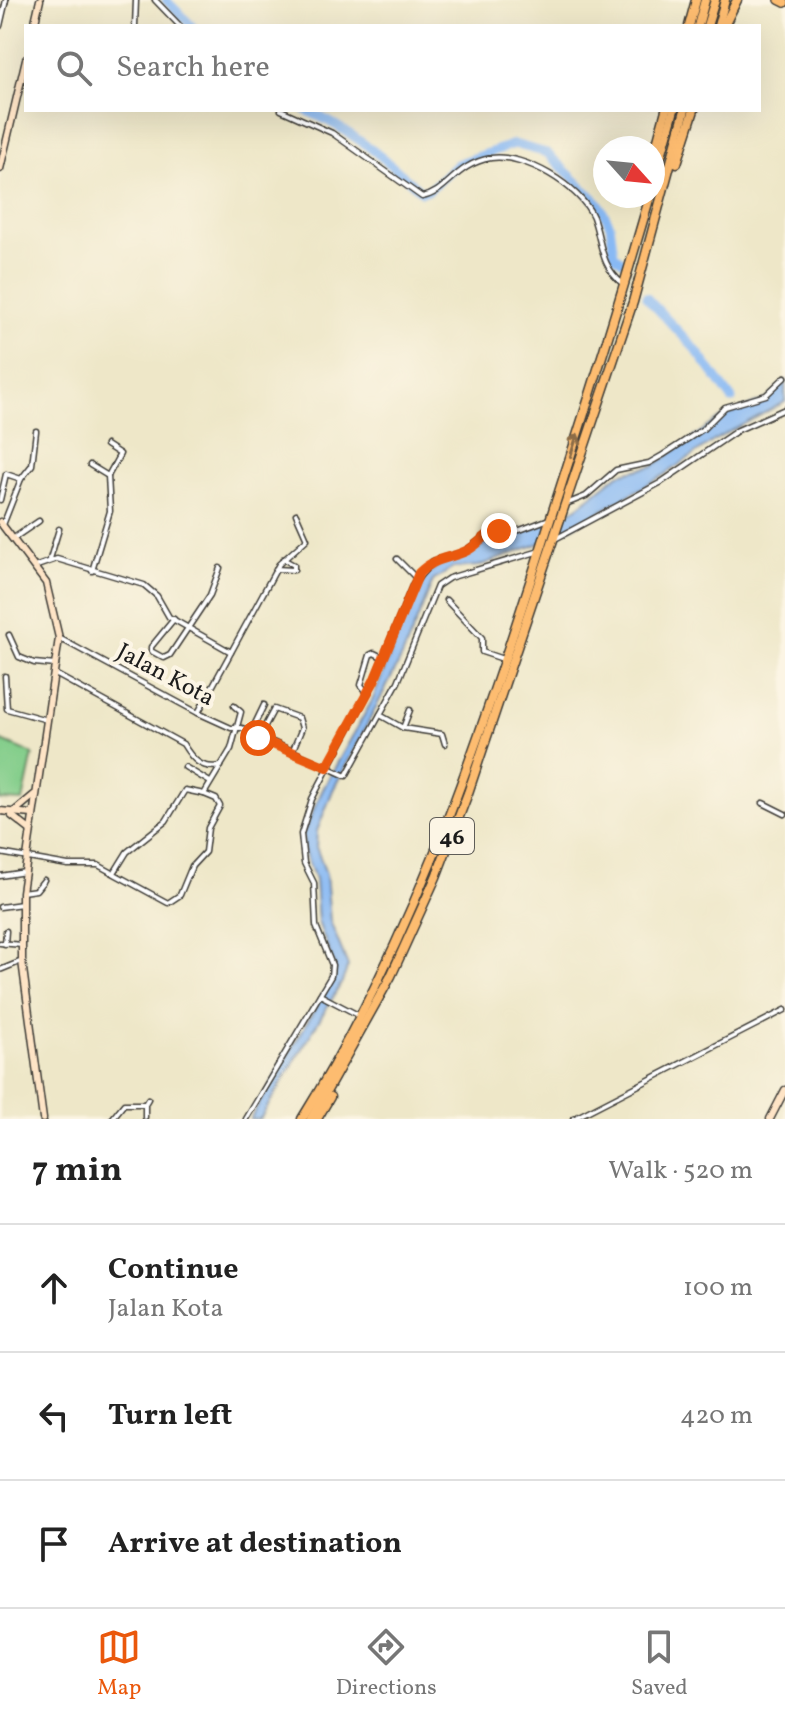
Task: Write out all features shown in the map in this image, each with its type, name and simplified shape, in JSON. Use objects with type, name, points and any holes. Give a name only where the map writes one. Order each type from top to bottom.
[{"type":"highway","points":[[690,24],[696,0]]},
{"type":"highway","points":[[699,24],[705,0]]},
{"type":"highway","points":[[708,24],[715,0]]},
{"type":"highway","points":[[719,24],[725,0]]},
{"type":"highway","points":[[725,24],[737,0]]},
{"type":"highway","points":[[659,136],[665,112]]},
{"type":"highway","points":[[665,142],[673,112]]},
{"type":"highway","name":"46","points":[[311,1119],[404,947],[453,834],[637,289],[684,112]]},
{"type":"highway","points":[[649,249],[693,112]]},
{"type":"highway","points":[[628,273],[644,208]]},
{"type":"highway","name":"46","points":[[302,1119],[394,951],[444,836],[505,660],[628,273]]},
{"type":"highway","points":[[317,1119],[359,1035]]},
{"type":"main road","points":[[34,24],[40,0]]},
{"type":"main road","points":[[779,0],[785,3]]},
{"type":"main road","points":[[0,169],[24,67]]},
{"type":"main road","points":[[1,524],[37,566],[54,603],[59,638],[22,892],[22,961],[43,1119]]},
{"type":"main road","points":[[12,814],[35,795]]},
{"type":"main road","points":[[0,813],[32,816]]},
{"type":"main road","points":[[12,814],[30,830]]},
{"type":"main road","points":[[770,1119],[785,1090]]},
{"type":"street","points":[[0,26],[6,0]]},
{"type":"street","points":[[135,24],[136,0]]},
{"type":"street","points":[[155,0],[178,24]]},
{"type":"street","points":[[285,112],[332,133],[422,197],[436,192],[470,164],[506,157],[527,161],[583,200],[592,216],[607,267],[628,273]]},
{"type":"street","points":[[566,505],[586,496],[610,473],[649,463],[663,455],[703,429],[725,407],[770,393],[785,377]]},
{"type":"street","points":[[555,538],[660,483],[738,430],[785,409]]},
{"type":"street","points":[[1,524],[21,479],[33,463],[36,431]]},
{"type":"street","points":[[92,571],[110,511],[108,476],[120,454],[106,445]]},
{"type":"street","points":[[90,465],[108,476]]},
{"type":"street","points":[[0,500],[6,474],[21,479]]},
{"type":"street","points":[[198,713],[251,621],[276,569],[307,539],[296,514]]},
{"type":"street","points":[[246,1119],[331,976],[332,965],[316,926],[314,883],[304,863],[300,841],[329,768],[384,658],[416,578],[433,561],[464,552],[488,534],[520,530],[551,519]]},
{"type":"street","points":[[14,538],[39,521]]},
{"type":"street","points":[[50,559],[59,529]]},
{"type":"street","points":[[445,744],[444,736],[438,732],[403,728],[379,714],[403,671],[437,586],[449,578],[541,549]]},
{"type":"street","points":[[37,566],[50,559],[144,585],[174,619],[231,652]]},
{"type":"street","points":[[276,569],[287,573],[294,570],[294,565],[283,559]]},
{"type":"street","points":[[397,559],[416,578]]},
{"type":"street","points":[[174,619],[151,647],[157,655],[170,655],[210,595],[220,568]]},
{"type":"street","points":[[446,600],[482,638],[482,652],[505,660]]},
{"type":"street","points":[[9,635],[19,657],[34,663],[56,665]]},
{"type":"street","name":"Jalan Kota","points":[[59,638],[198,713],[345,776],[379,714]]},
{"type":"street","points":[[368,693],[361,685],[370,655],[374,653],[384,658]]},
{"type":"street","points":[[55,674],[181,742],[197,762],[211,768],[221,766]]},
{"type":"street","points":[[5,676],[5,707],[47,720]]},
{"type":"street","points":[[250,734],[264,705]]},
{"type":"street","points":[[204,794],[221,766],[237,728],[241,712],[234,706]]},
{"type":"street","points":[[258,738],[274,709],[299,718],[302,728],[292,752]]},
{"type":"street","points":[[403,728],[410,710]]},
{"type":"street","points":[[185,767],[211,783]]},
{"type":"street","points":[[0,853],[68,865],[93,864],[168,903],[177,899],[192,866],[205,852],[208,828],[220,806],[216,799],[185,790],[166,821],[123,856],[114,873]]},
{"type":"street","points":[[763,803],[785,814]]},
{"type":"street","points":[[0,876],[25,872]]},
{"type":"street","points":[[22,892],[36,890],[44,880]]},
{"type":"street","points":[[0,907],[22,904]]},
{"type":"street","points":[[6,931],[2,943],[22,945]]},
{"type":"street","points":[[0,970],[22,961]]},
{"type":"street","points":[[322,995],[361,1016]]},
{"type":"street","points":[[573,1119],[785,1010]]},
{"type":"street","points":[[112,1119],[124,1104],[146,1101],[145,1117]]},
{"type":"green space","points":[[0,740],[33,754],[23,801],[0,800]]},
{"type":"water","points":[[785,381],[785,402],[718,438],[664,475],[551,539],[479,566],[453,568],[433,581],[402,657],[333,790],[317,831],[316,847],[326,874],[330,921],[348,966],[342,982],[260,1119],[250,1119],[334,977],[335,967],[318,922],[315,879],[304,851],[303,834],[323,789],[373,699],[418,582],[440,564],[477,549],[498,534],[512,535],[575,509],[619,474],[653,466],[722,417],[767,399]]},
{"type":"waterway","points":[[166,0],[190,24]]},
{"type":"waterway","points":[[309,112],[352,136],[422,192],[429,190],[457,164],[514,144],[547,153],[599,203],[610,225],[614,255],[622,261]]},
{"type":"waterway","points":[[646,297],[696,350],[732,399]]},
{"type":"route","points":[[258,738],[327,767],[374,681],[419,573],[433,561],[464,552],[483,536],[499,531]]}]
